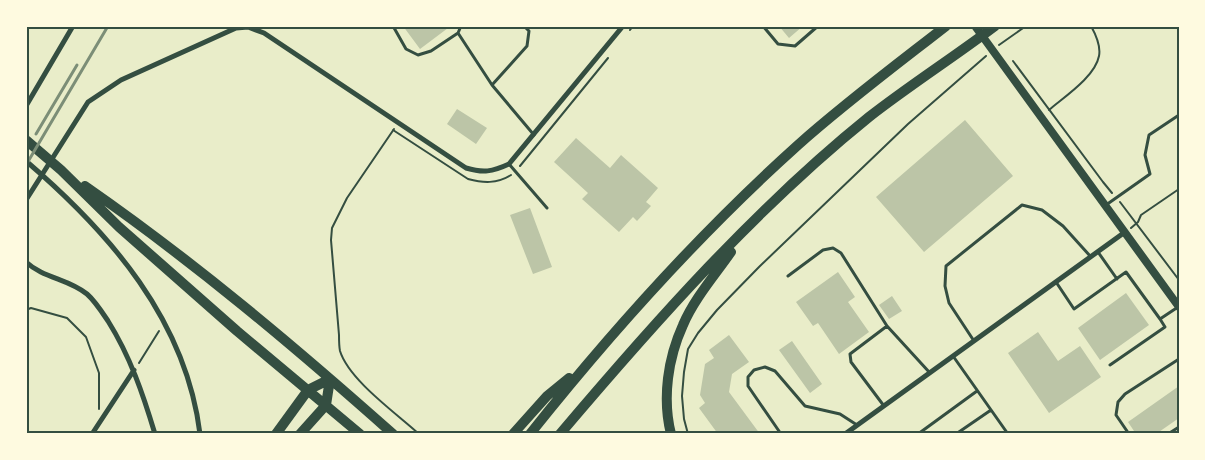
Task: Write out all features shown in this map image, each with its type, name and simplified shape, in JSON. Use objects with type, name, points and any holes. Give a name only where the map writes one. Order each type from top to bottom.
[{"type":"highway","points":[[530,434],[586,364],[744,195],[852,99],[946,26]]},
{"type":"highway","points":[[560,434],[625,358],[751,224],[870,117],[995,26]]},
{"type":"highway","points":[[26,140],[237,332],[360,434]]},
{"type":"highway","points":[[61,170],[118,209],[212,280],[392,434]]},
{"type":"highway","points":[[671,434],[666,397],[669,365],[683,324],[751,224]]},
{"type":"highway","points":[[513,434],[547,396],[586,364]]},
{"type":"highway","points":[[276,434],[308,390],[330,379]]},
{"type":"highway","points":[[300,434],[326,405],[330,379]]},
{"type":"street","points":[[26,106],[73,26]]},
{"type":"street","points":[[26,200],[88,102],[104,90],[236,28],[248,27],[264,33],[466,168],[479,172],[496,170],[509,164],[623,26]]},
{"type":"street","points":[[975,26],[1179,307]]},
{"type":"street","points":[[26,161],[58,190],[113,246],[146,290],[164,322],[188,380],[198,414],[200,434]]},
{"type":"street","points":[[845,434],[1125,232]]},
{"type":"street","points":[[26,262],[33,268],[69,283],[87,294],[101,310],[134,370],[154,434]]},
{"type":"street","points":[[92,434],[134,370]]},
{"type":"lane","points":[[393,26],[406,49],[418,55],[431,51],[458,33],[461,26]]},
{"type":"lane","points":[[492,86],[527,46],[529,31],[524,26]]},
{"type":"lane","points":[[763,26],[778,44],[795,46],[818,26]]},
{"type":"lane","points":[[458,33],[492,86],[534,135]]},
{"type":"lane","points":[[1106,205],[1150,174],[1145,155],[1149,135],[1179,115]]},
{"type":"lane","points":[[509,164],[547,208]]},
{"type":"lane","points":[[974,341],[949,303],[945,286],[946,266],[1022,205],[1042,210],[1063,226],[1091,257]]},
{"type":"lane","points":[[788,276],[823,250],[833,248],[841,254],[887,326],[930,373]]},
{"type":"lane","points":[[1098,252],[1117,279]]},
{"type":"lane","points":[[1056,282],[1074,309],[1126,272],[1165,327],[1110,365]]},
{"type":"lane","points":[[1160,320],[1179,307]]},
{"type":"lane","points":[[884,406],[850,362],[850,354],[887,326]]},
{"type":"lane","points":[[953,356],[1008,434]]},
{"type":"lane","points":[[1129,434],[1116,414],[1118,402],[1125,394],[1179,359]]},
{"type":"lane","points":[[781,434],[748,386],[748,377],[754,370],[765,367],[775,371],[805,406],[840,414],[857,425]]},
{"type":"lane","points":[[918,434],[977,391]]},
{"type":"lane","points":[[956,434],[991,410]]},
{"type":"lane","points":[[1168,434],[1179,427]]},
{"type":"path","points":[[1018,32],[1026,26]]},
{"type":"path","points":[[1049,110],[1085,80],[1094,69],[1100,56],[1098,42],[1091,26]]},
{"type":"path","points":[[999,42],[1004,49]]},
{"type":"path","points":[[1010,57],[1179,280]]},
{"type":"path","points":[[688,434],[684,419],[682,396],[684,372],[688,349],[698,333],[716,310],[759,267],[908,124],[975,64]]},
{"type":"path","points":[[398,123],[347,198],[332,228],[331,240],[340,350],[348,366],[364,386],[419,434]]},
{"type":"path","points":[[1125,232],[1136,224],[1141,215],[1179,189]]},
{"type":"path","points":[[26,310],[32,308],[67,318],[86,337],[99,373],[98,424]]},
{"type":"path","points":[[134,370],[164,322]]},
{"type":"building","points":[[403,26],[447,26],[448,28],[420,49]]},
{"type":"building","points":[[779,26],[803,26],[789,38]]},
{"type":"building","points":[[457,109],[487,128],[476,144],[447,124]]},
{"type":"building","points":[[965,120],[1013,176],[924,252],[876,197]]},
{"type":"building","points":[[576,138],[610,168],[621,155],[658,188],[646,202],[651,206],[637,221],[633,217],[619,232],[582,199],[588,193],[554,162]]},
{"type":"building","points":[[530,208],[552,267],[533,274],[510,215]]},
{"type":"building","points":[[838,272],[855,297],[848,302],[869,332],[839,354],[818,323],[813,326],[796,302]]},
{"type":"building","points":[[1126,293],[1149,325],[1100,360],[1078,328]]},
{"type":"building","points":[[892,296],[902,311],[889,319],[879,305]]},
{"type":"building","points":[[1038,332],[1058,361],[1080,346],[1101,377],[1049,413],[1008,353]]},
{"type":"building","points":[[729,335],[749,362],[732,374],[729,392],[760,434],[718,434],[699,408],[705,403],[700,395],[705,364],[714,358],[709,350]]},
{"type":"building","points":[[792,341],[822,384],[810,393],[779,350]]},
{"type":"building","points":[[1179,386],[1179,418],[1156,434],[1136,434],[1128,422]]},
{"type":"railway","points":[[26,165],[108,26]]},
{"type":"railway","points":[[36,134],[77,65]]}]
